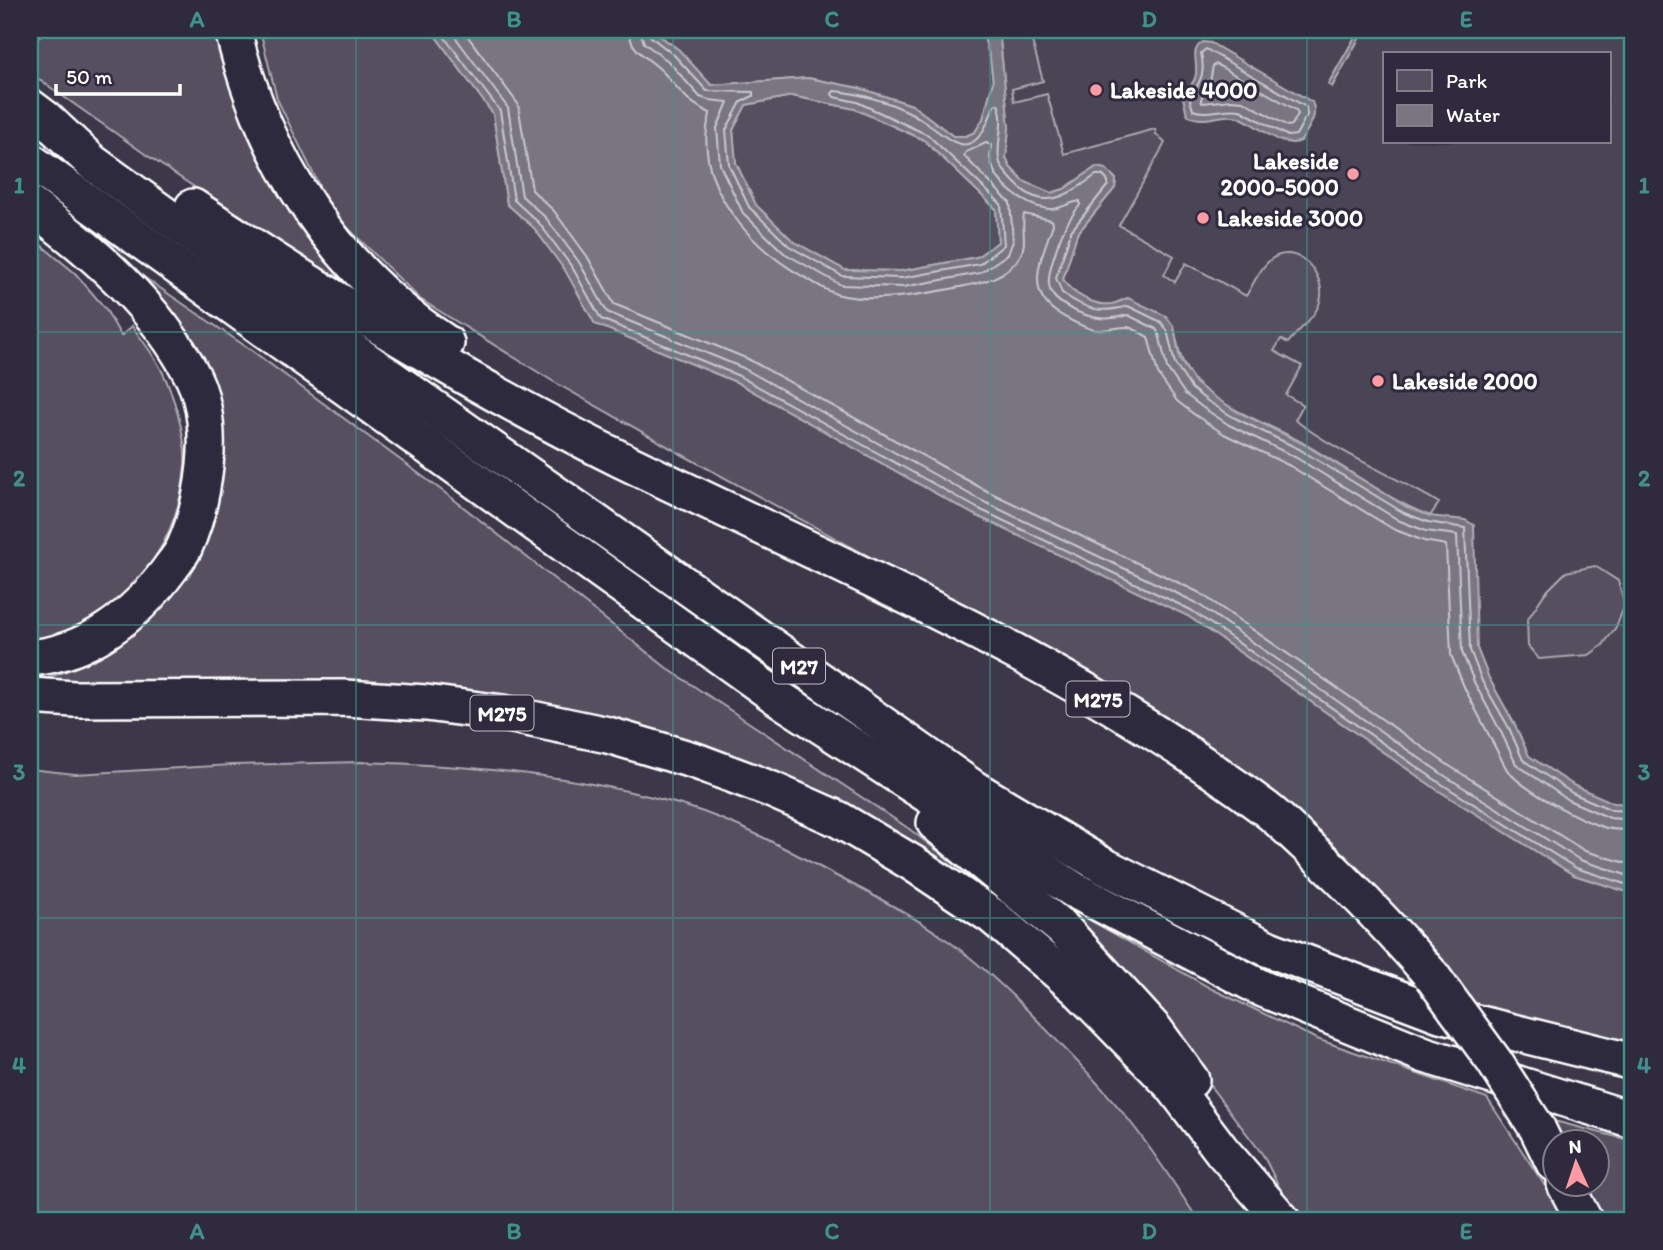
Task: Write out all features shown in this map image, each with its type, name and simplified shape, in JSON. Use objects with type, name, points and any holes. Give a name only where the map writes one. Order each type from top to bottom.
[{"type":"highway","name":"M275","points":[[233,30],[259,118],[283,167],[312,215],[342,253],[405,314],[459,352],[676,473],[710,501],[1063,678],[1181,750],[1268,810],[1345,880],[1432,976],[1494,1061],[1540,1135]]},
{"type":"highway","points":[[38,113],[103,149],[323,293],[417,350],[617,458],[710,501]]},
{"type":"highway","name":"M27","points":[[38,113],[93,163],[379,369],[973,788],[1078,851],[1257,943],[1440,1014],[1633,1062]]},
{"type":"highway","name":"M27","points":[[30,161],[777,697],[1074,890],[1264,989],[1425,1055],[1633,1120]]},
{"type":"highway","points":[[30,205],[111,270],[146,309],[194,379],[203,410],[207,448],[202,499],[183,550],[153,592],[117,626],[77,647],[30,658]]},
{"type":"highway","name":"M275","points":[[30,696],[74,699],[345,698],[426,703],[503,713],[608,735],[695,761],[770,789],[838,818],[914,864],[1002,925],[1078,989],[1172,1086],[1222,1151],[1282,1220]]},
{"type":"highway","points":[[777,697],[850,759],[918,808],[1063,929],[1155,1030],[1218,1119],[1282,1220]]},
{"type":"highway","points":[[1572,1198],[1584,1220]]},
{"type":"shaded area","points":[[302,30],[1633,30],[1633,1000]]},
{"type":"green space","points":[[44,30],[220,30],[378,310],[145,154],[30,73],[30,50]]},
{"type":"green space","points":[[260,30],[431,30],[493,114],[507,204],[534,228],[567,272],[595,324],[736,382],[973,514],[1188,616],[1436,789],[1574,875],[1624,891],[1633,891],[1633,1052],[1486,1018],[1268,792],[1178,725],[681,454],[554,382],[420,299],[346,226],[328,204],[277,99]]},
{"type":"green space","points":[[652,30],[982,30],[993,82],[983,119],[975,132],[966,136],[953,136],[912,105],[859,88],[808,78],[711,85],[679,50]]},
{"type":"green space","points":[[999,30],[1029,30],[1043,81],[1012,89],[1014,102],[1047,94],[1064,154],[1155,129],[1165,143],[1119,225],[1174,256],[1164,275],[1175,282],[1186,263],[1246,296],[1270,260],[1291,254],[1309,264],[1320,283],[1319,305],[1288,343],[1281,339],[1274,351],[1302,366],[1286,395],[1303,405],[1295,420],[1330,443],[1439,503],[1430,516],[1382,492],[1305,444],[1210,394],[1198,385],[1184,365],[1174,327],[1128,298],[1112,304],[1098,303],[1077,294],[1066,285],[1063,279],[1077,234],[1115,188],[1116,179],[1105,169],[1096,167],[1064,189],[1051,193],[1023,181],[1010,167],[1006,157],[1009,128]]},
{"type":"green space","points":[[792,96],[855,109],[924,140],[996,209],[998,242],[977,257],[901,271],[845,270],[793,241],[756,205],[736,163],[733,130],[746,105]]},
{"type":"green space","points":[[30,236],[75,273],[105,308],[121,336],[132,326],[148,348],[171,391],[182,429],[185,464],[182,489],[167,536],[141,577],[125,596],[85,625],[30,646]]},
{"type":"green space","points":[[110,254],[251,350],[452,498],[668,669],[908,828],[1024,918],[912,849],[643,729],[30,685],[74,668],[140,629],[199,560],[219,485],[218,412]]},
{"type":"green space","points":[[1595,566],[1618,581],[1625,605],[1616,627],[1603,645],[1589,655],[1539,659],[1528,646],[1527,620],[1545,593],[1566,572]]},
{"type":"green space","points":[[360,762],[483,769],[565,779],[645,795],[704,812],[740,827],[888,903],[957,947],[1028,1011],[1121,1111],[1198,1220],[30,1220],[30,769],[75,774],[232,765]]},
{"type":"green space","points":[[1026,884],[1212,989],[1317,1039],[1487,1098],[1540,1178],[1540,1198],[1553,1198],[1565,1220],[1296,1220],[1263,1155],[1174,1039]]},
{"type":"green space","points":[[1550,1120],[1582,1128],[1554,1128]]},
{"type":"green space","points":[[1610,1135],[1633,1141],[1633,1220],[1603,1220],[1591,1198],[1610,1198]]},
{"type":"water","points":[[431,30],[652,30],[679,50],[711,85],[808,78],[859,88],[912,105],[953,136],[966,136],[975,132],[983,119],[993,82],[982,30],[999,30],[1009,128],[1006,158],[1010,167],[1023,181],[1051,193],[1064,189],[1096,167],[1106,169],[1116,179],[1115,188],[1077,234],[1063,279],[1066,284],[1091,301],[1112,304],[1128,298],[1166,316],[1174,327],[1180,360],[1196,383],[1210,394],[1236,411],[1302,443],[1407,507],[1430,516],[1465,520],[1474,525],[1477,648],[1489,678],[1529,756],[1575,786],[1614,803],[1633,804],[1633,891],[1624,891],[1574,875],[1436,789],[1188,616],[973,514],[736,382],[595,324],[566,272],[534,228],[507,204],[493,114]],"holes":[[[792,96],[855,109],[924,140],[996,209],[998,242],[977,257],[901,271],[845,270],[793,241],[756,205],[736,163],[733,130],[746,105]]]},
{"type":"water","points":[[1359,30],[1364,30],[1332,87],[1328,84]]},
{"type":"water","points":[[1203,42],[1211,43],[1312,102],[1313,117],[1301,141],[1294,143],[1278,140],[1248,121],[1234,116],[1200,119],[1187,114],[1183,98],[1195,78],[1196,49]]},
{"type":"place","name":"Lakeside 4000","points":[[1096,90]]},
{"type":"place","name":"Lakeside 2000-5000","points":[[1353,174]]},
{"type":"place","name":"Lakeside 3000","points":[[1203,218]]},
{"type":"place","name":"Lakeside 2000","points":[[1378,381]]}]
